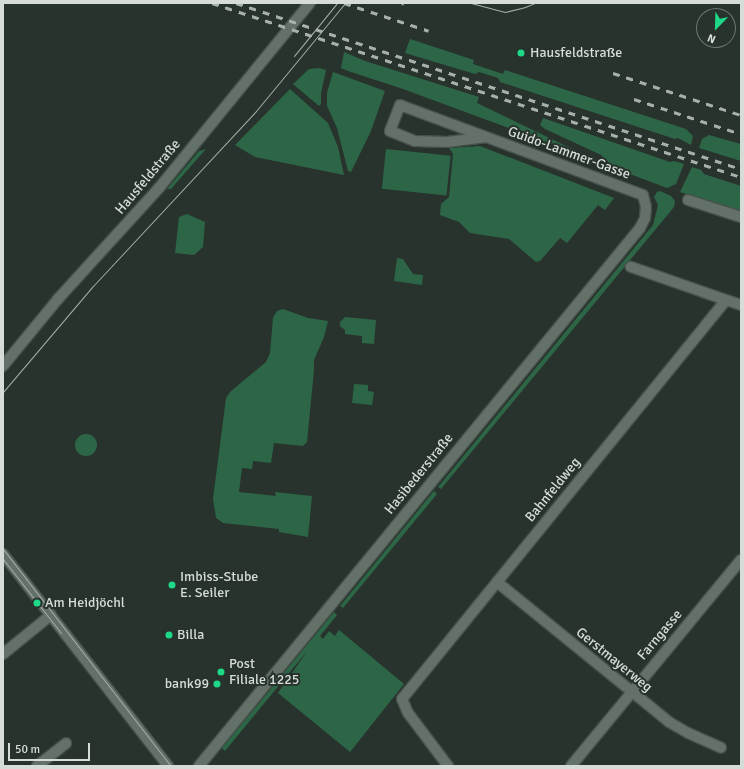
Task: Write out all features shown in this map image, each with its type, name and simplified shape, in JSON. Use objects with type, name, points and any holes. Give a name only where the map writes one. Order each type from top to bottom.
[{"type":"street","name":"Hausfeldstraße","points":[[3,366],[58,299],[159,188],[310,3]]},
{"type":"street","name":"Guido-Lammer-Gasse","points":[[485,137],[447,142],[415,141],[390,131],[400,105],[643,195]]},
{"type":"street","name":"Hasibederstraße","points":[[199,766],[640,228],[645,218],[646,207],[643,195]]},
{"type":"street","points":[[688,200],[741,217]]},
{"type":"street","points":[[631,267],[741,305]]},
{"type":"street","name":"Bahnfeldweg","points":[[448,766],[408,713],[402,699],[726,300]]},
{"type":"street","points":[[3,554],[168,766]]},
{"type":"street","name":"Farngasse","points":[[571,766],[741,560]]},
{"type":"street","name":"Gerstmayerweg","points":[[497,582],[631,693],[669,722],[688,733],[721,748]]},
{"type":"street","points":[[3,654],[51,615]]},
{"type":"street","points":[[37,766],[66,743]]},
{"type":"green space","points":[[410,39],[474,60],[473,64],[503,74],[505,70],[686,129],[693,136],[691,145],[678,138],[675,139],[500,82],[498,78],[479,72],[475,74],[405,53]]},
{"type":"green space","points":[[344,52],[365,61],[479,97],[477,103],[595,160],[403,89],[341,68]]},
{"type":"green space","points":[[319,68],[326,70],[321,93],[321,104],[319,106],[293,84],[309,69]]},
{"type":"green space","points":[[333,72],[385,91],[371,131],[351,172],[348,171],[337,128],[327,106],[327,93]]},
{"type":"green space","points":[[290,89],[328,123],[338,147],[344,175],[255,157],[235,145]]},
{"type":"green space","points":[[543,118],[670,162],[674,161],[684,164],[676,184],[667,188],[614,168],[601,155],[545,129],[540,125]]},
{"type":"green space","points":[[709,135],[741,144],[741,161],[699,148],[702,139]]},
{"type":"green space","points":[[480,146],[614,198],[605,210],[598,205],[567,243],[560,238],[540,261],[536,262],[509,239],[470,233],[459,222],[440,215],[441,204],[449,197],[453,154],[449,148]]},
{"type":"green space","points":[[206,149],[171,189],[167,189],[199,151]]},
{"type":"green space","points":[[386,149],[451,156],[446,196],[382,189]]},
{"type":"green space","points":[[692,167],[701,170],[704,174],[741,186],[741,212],[680,192]]},
{"type":"green space","points":[[660,191],[671,196],[675,201],[674,207],[441,489],[438,487],[653,225],[658,205],[654,197],[657,192]]},
{"type":"green space","points":[[187,214],[205,222],[203,247],[194,255],[175,253],[179,217]]},
{"type":"green space","points":[[397,258],[403,259],[413,274],[423,275],[422,285],[394,281]]},
{"type":"green space","points":[[283,309],[308,318],[328,321],[324,337],[314,360],[307,442],[303,446],[274,443],[271,463],[253,461],[252,469],[242,468],[239,492],[276,496],[275,492],[312,496],[308,537],[279,532],[279,529],[223,523],[216,518],[213,499],[226,398],[230,392],[266,362],[270,353],[273,318],[277,311]]},
{"type":"green space","points":[[345,317],[376,320],[374,344],[362,343],[362,336],[345,334],[345,330],[340,326],[340,322]]},
{"type":"green space","points":[[354,384],[368,385],[368,391],[374,392],[372,405],[352,403]]},
{"type":"green space","points":[[86,434],[94,437],[97,445],[94,453],[86,456],[78,453],[75,445],[78,437]]},
{"type":"green space","points":[[434,491],[437,494],[343,608],[340,606]]},
{"type":"green space","points":[[334,612],[337,615],[320,636],[323,639],[329,631],[335,636],[339,630],[404,684],[350,752],[278,693],[308,650],[225,751],[222,748]]},
{"type":"tram line","points":[[294,56],[337,3]]},
{"type":"tram line","points":[[3,392],[93,286],[256,111],[345,3]]},
{"type":"tram line","points":[[471,3],[505,12],[535,3]]},
{"type":"tram line","points":[[3,549],[171,766]]},
{"type":"tram line","points":[[3,559],[61,633]]},
{"type":"railway","points":[[212,3],[741,177]]},
{"type":"railway","points":[[236,3],[741,169]]},
{"type":"railway","points":[[344,3],[429,31]]},
{"type":"railway","points":[[613,73],[741,115]]},
{"type":"railway","points":[[634,99],[741,134]]},
{"type":"place","name":"Hausfeldstraße","points":[[521,53]]},
{"type":"place","name":"Imbiss-Stube E. Seiler","points":[[172,585]]},
{"type":"place","name":"Am Heidjöchl","points":[[37,603]]},
{"type":"place","name":"Billa","points":[[169,635]]},
{"type":"place","name":"Post Filiale 1225","points":[[221,672]]},
{"type":"place","name":"bank99","points":[[217,684]]}]
